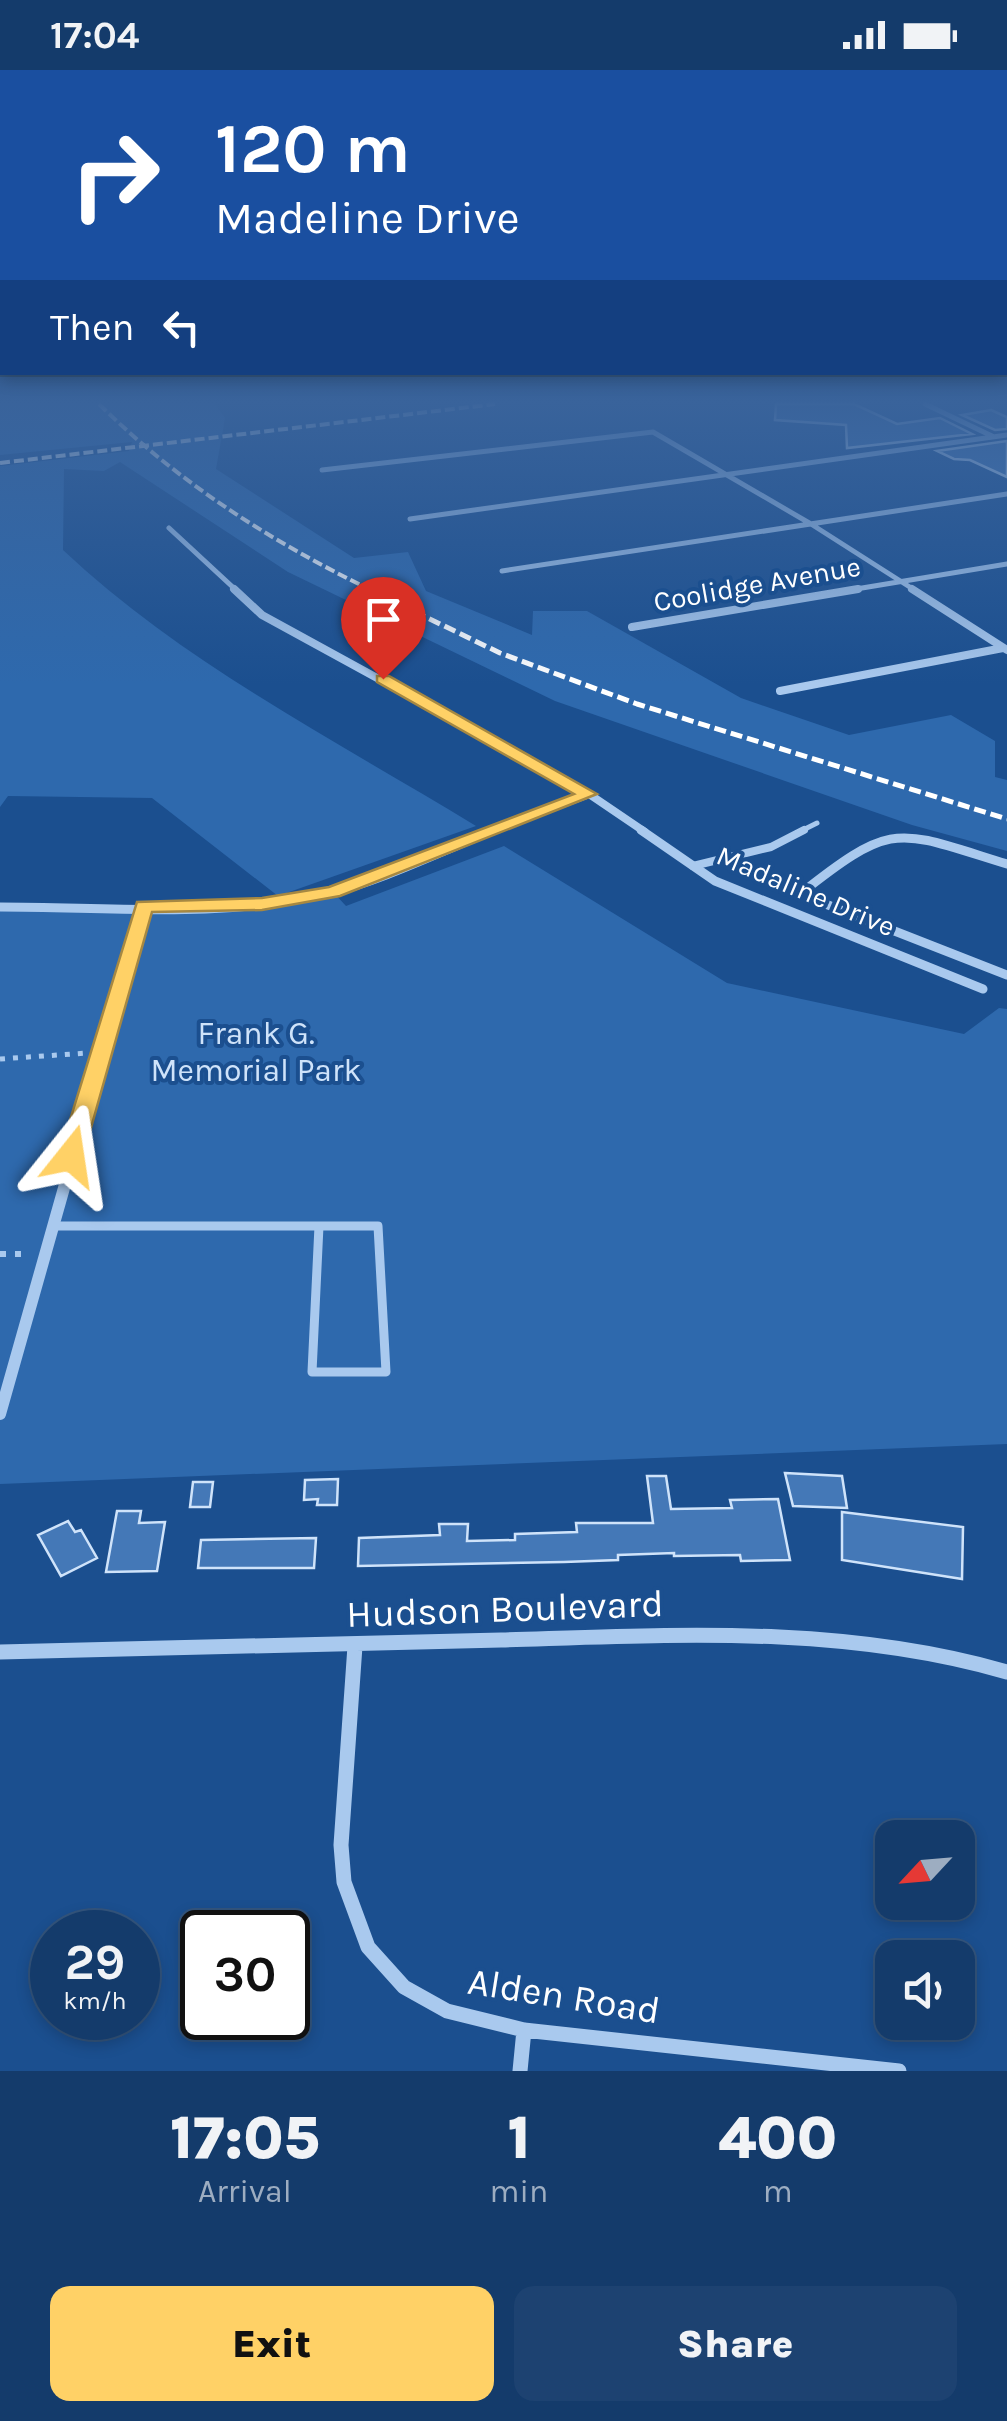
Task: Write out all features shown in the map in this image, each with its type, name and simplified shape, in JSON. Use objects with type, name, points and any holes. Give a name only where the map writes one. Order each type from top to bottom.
[{"type":"street","points":[[410,519],[556,497]]},
{"type":"street","points":[[768,497],[1006,648]]},
{"type":"street","points":[[502,571],[985,497]]},
{"type":"street","name":"Madaline Drive","points":[[169,528],[262,614],[588,794],[714,880],[983,989]]},
{"type":"street","name":"Coolidge Avenue","points":[[632,628],[1007,564]]},
{"type":"street","points":[[780,691],[1006,648]]},
{"type":"street","points":[[0,907],[262,904],[333,892],[588,794]]},
{"type":"street","points":[[1006,974],[902,930],[822,905],[800,894],[868,844],[890,836],[921,840],[1007,864]]},
{"type":"street","points":[[0,1414],[144,906]]},
{"type":"street","name":"Hudson Boulevard","points":[[0,1652],[730,1634],[833,1636],[969,1660],[1007,1672]]},
{"type":"street","name":"Alden Road","points":[[355,1646],[341,1845],[344,1882],[368,1947],[404,1987],[447,2011],[524,2030],[899,2071]]},
{"type":"street","points":[[520,2071],[524,2030]]},
{"type":"lane","points":[[693,866],[771,847],[817,823]]},
{"type":"lane","points":[[52,1226],[319,1226],[378,1226],[386,1372],[312,1372],[319,1226]]},
{"type":"path","points":[[0,1059],[100,1052]]},
{"type":"path","points":[[0,1254],[44,1254]]},
{"type":"green space","points":[[0,497],[64,497],[63,550],[109,591],[158,629],[262,698],[476,826],[278,896],[152,798],[8,796],[0,807]]},
{"type":"green space","points":[[174,497],[260,497],[354,558],[408,552],[426,591],[532,635],[533,611],[587,611],[741,698],[849,735],[951,715],[995,741],[995,777],[1007,780],[1007,851],[912,825],[555,701],[288,572]]},
{"type":"green space","name":"Frank G. Memorial Park","points":[[504,846],[727,983],[964,1034],[999,1008],[1007,1009],[1007,1444],[0,1484],[0,910],[202,905],[333,892],[346,906]]},
{"type":"building","points":[[785,1473],[842,1476],[847,1508],[793,1506]]},
{"type":"building","points":[[647,1476],[666,1476],[671,1509],[732,1508],[730,1500],[778,1499],[790,1560],[741,1561],[740,1555],[674,1553],[618,1555],[618,1560],[358,1566],[359,1538],[440,1535],[439,1524],[468,1524],[467,1541],[515,1540],[515,1534],[577,1532],[576,1523],[653,1523]]},
{"type":"building","points":[[338,1479],[337,1505],[317,1505],[318,1499],[304,1500],[305,1480]]},
{"type":"building","points":[[193,1482],[213,1482],[210,1507],[190,1507]]},
{"type":"building","points":[[117,1511],[141,1511],[139,1523],[165,1522],[157,1571],[106,1572]]},
{"type":"building","points":[[842,1512],[963,1527],[962,1579],[842,1560]]},
{"type":"building","points":[[68,1521],[75,1532],[81,1530],[97,1558],[61,1576],[38,1535]]},
{"type":"building","points":[[316,1538],[314,1568],[198,1568],[201,1540]]},
{"type":"railway","points":[[212,497],[299,552],[373,591]]},
{"type":"railway","points":[[368,589],[500,653],[637,704],[1007,819]]},
{"type":"route","points":[[71,1156],[144,906],[302,900],[333,892],[588,794],[383,679]]}]
